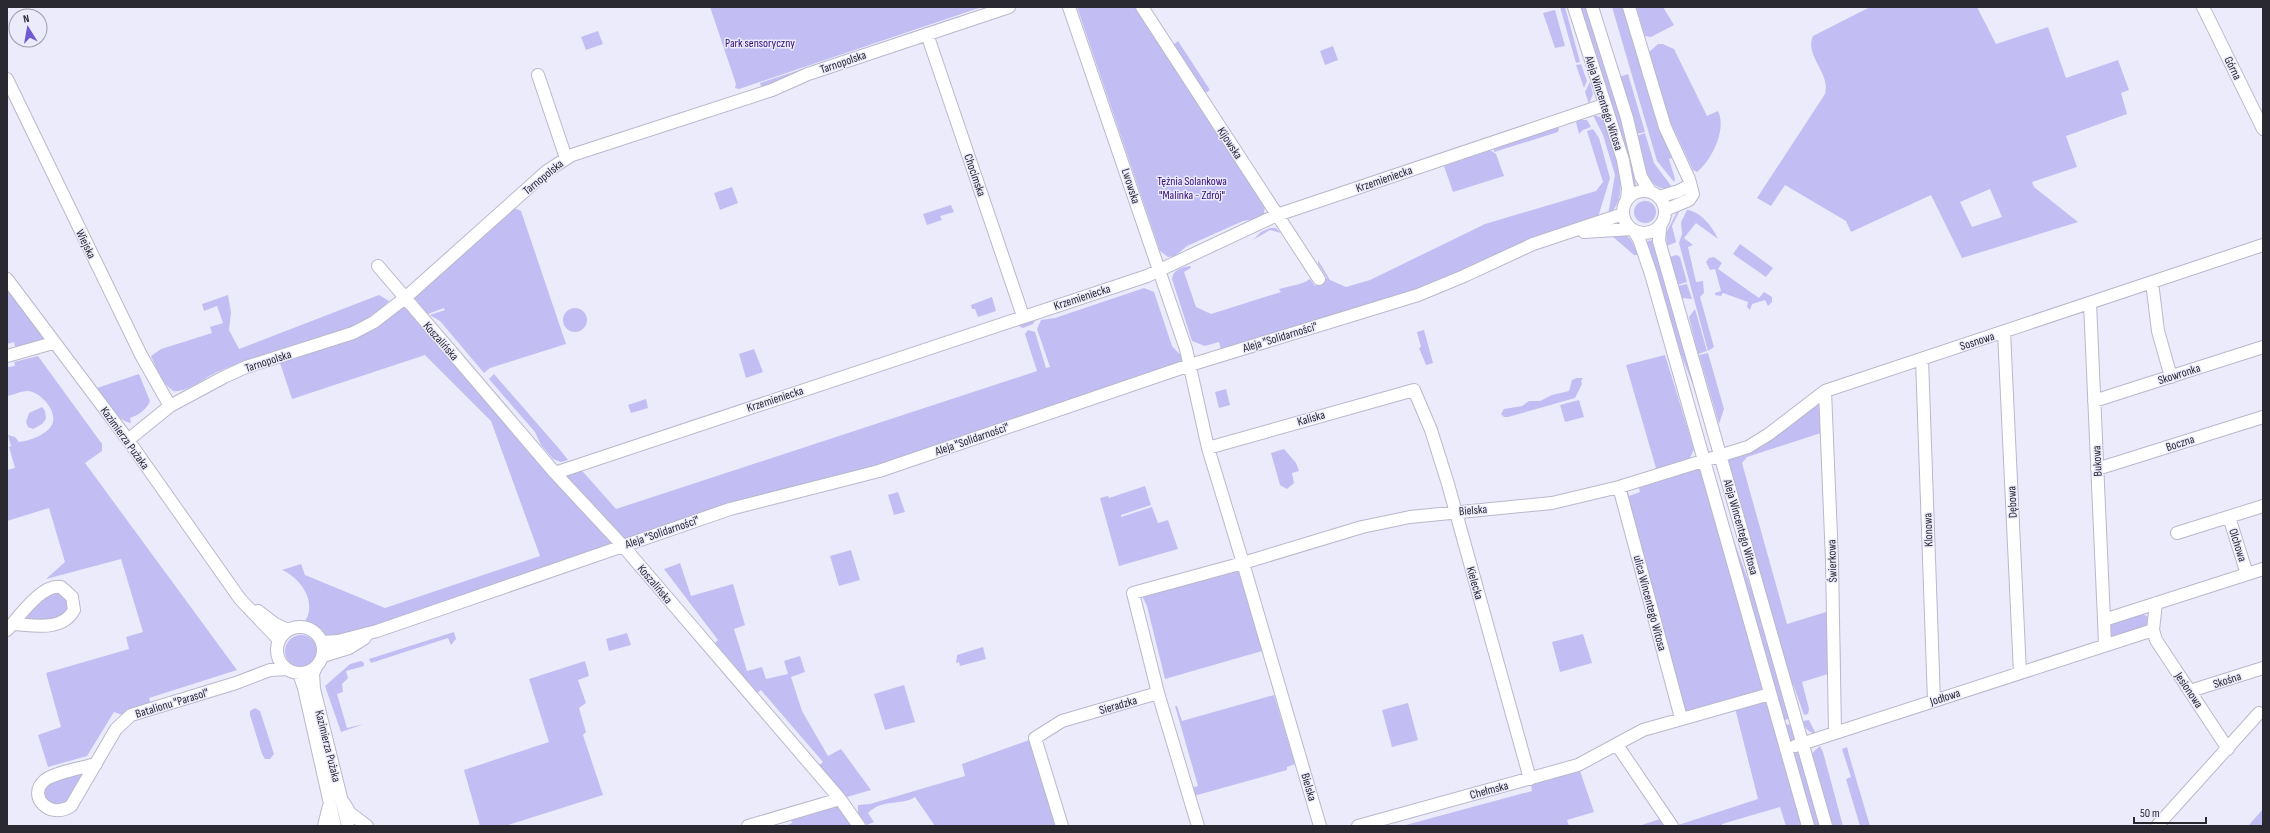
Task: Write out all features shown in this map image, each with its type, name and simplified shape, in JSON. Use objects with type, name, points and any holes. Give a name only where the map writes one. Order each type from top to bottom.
[{"type":"street","name":"Tarnopolska","points":[[128,440],[170,406],[246,368],[353,333],[374,322],[405,298],[552,167],[566,158],[653,128],[695,116],[772,90],[808,74],[1009,7]]},
{"type":"street","name":"Lwowska","points":[[1069,7],[1103,101],[1190,365]]},
{"type":"street","name":"Kijowska","points":[[1142,7],[1318,279]]},
{"type":"street","name":"Aleja Wincentego Witosa","points":[[1574,7],[1622,160],[1628,188],[1627,200]]},
{"type":"street","name":"Aleja Wincentego Witosa","points":[[1592,7],[1627,118],[1641,177],[1654,194]]},
{"type":"street","points":[[1629,7],[1664,127],[1693,194],[1689,200],[1665,210]]},
{"type":"street","name":"Górna","points":[[2203,7],[2262,123]]},
{"type":"street","name":"Chocimska","points":[[927,34],[1022,316]]},
{"type":"street","points":[[538,75],[566,158]]},
{"type":"street","name":"Wiejska","points":[[7,79],[141,356],[170,406]]},
{"type":"street","name":"Krzemieniecka","points":[[555,472],[1159,271],[1277,215],[1604,106]]},
{"type":"street","points":[[1654,194],[1665,210],[1664,220],[1660,228],[1644,233],[1633,230],[1623,214],[1627,200],[1638,192],[1654,194],[1679,191],[1690,185]]},
{"type":"street","name":"Aleja \"Solidarności\"","points":[[322,642],[338,641],[377,631],[730,509],[879,471],[1190,365],[1418,295],[1464,276],[1510,252],[1623,214]]},
{"type":"street","name":"Aleja Wincentego Witosa","points":[[1660,228],[1659,241],[1826,826]]},
{"type":"street","name":"Aleja Wincentego Witosa","points":[[1633,230],[1646,258],[1808,826]]},
{"type":"street","name":"Aleja \"Solidarności\"","points":[[1563,234],[1633,230]]},
{"type":"street","name":"Sosnowa","points":[[1704,461],[1748,447],[1761,440],[1825,391],[2263,245]]},
{"type":"street","name":"Koszalińska","points":[[378,266],[555,472],[623,546],[840,799],[859,826]]},
{"type":"street","name":"Kazimierza Pużaka","points":[[7,279],[53,343],[128,440],[240,599],[279,640]]},
{"type":"street","points":[[2152,282],[2158,331],[2171,377]]},
{"type":"street","name":"Bukowa","points":[[2090,303],[2104,620]]},
{"type":"street","name":"Dębowa","points":[[2004,332],[2020,672]]},
{"type":"street","points":[[7,356],[53,343]]},
{"type":"street","name":"Skowronka","points":[[2094,400],[2263,347]]},
{"type":"street","name":"Klonowa","points":[[1922,358],[1934,701]]},
{"type":"street","name":"Bielska","points":[[1190,365],[1208,448],[1320,826]]},
{"type":"street","name":"Kaliska","points":[[1208,448],[1414,390]]},
{"type":"street","name":"Kielecka","points":[[1414,390],[1432,430],[1530,779]]},
{"type":"street","name":"Świerkowa","points":[[1825,391],[1832,562],[1835,732]]},
{"type":"street","name":"Boczna","points":[[2097,469],[2263,417]]},
{"type":"street","name":"Bielska","points":[[1243,563],[1362,527],[1410,517],[1552,503],[1619,487],[1704,461]]},
{"type":"street","name":"ulica Wincentego Witosa","points":[[1619,487],[1682,718]]},
{"type":"street","name":"Olchowa","points":[[2177,533],[2263,506]]},
{"type":"street","name":"Olchowa","points":[[2229,517],[2247,574]]},
{"type":"street","points":[[1198,826],[1158,693],[1132,593],[1243,563]]},
{"type":"street","points":[[2105,645],[2104,620],[2263,569]]},
{"type":"street","points":[[57,586],[66,590],[74,601],[74,610],[72,614],[60,623],[40,626],[10,627],[40,594],[50,588],[57,586]]},
{"type":"street","name":"Kazimierza Pużaka","points":[[240,599],[275,624],[288,630]]},
{"type":"street","points":[[2153,630],[2156,603]]},
{"type":"street","points":[[270,670],[278,656],[279,640],[288,630],[294,627],[307,627],[316,633],[322,642],[319,662],[311,670],[299,673],[287,669],[278,656]]},
{"type":"street","name":"Jodłowa","points":[[1786,749],[2153,630]]},
{"type":"street","name":"Jesionowa","points":[[2153,630],[2161,648],[2228,749]]},
{"type":"street","name":"Aleja \"Solidarności\"","points":[[319,662],[349,648],[377,631]]},
{"type":"street","name":"Kazimierza Pużaka","points":[[319,662],[313,674],[314,689],[334,798],[335,826]]},
{"type":"street","name":"Skośna","points":[[2190,691],[2263,668]]},
{"type":"street","name":"Batalionu \"Parasol\"","points":[[96,764],[54,775],[44,781],[39,792],[42,804],[48,809],[58,812],[71,806],[96,764],[116,729],[131,715],[236,683],[270,670],[287,669]]},
{"type":"street","name":"Kazimierza Pużaka","points":[[299,673],[334,798],[349,826]]},
{"type":"street","name":"Sieradzka","points":[[1062,826],[1035,738],[1062,721],[1158,693]]},
{"type":"street","name":"Chełmska","points":[[1358,826],[1578,765],[1643,730],[1770,694]]},
{"type":"street","points":[[2157,826],[2259,713]]},
{"type":"street","points":[[1617,745],[1672,826]]},
{"type":"street","points":[[324,826],[334,798],[367,826]]},
{"type":"street","points":[[748,826],[840,799]]},
{"type":"street","points":[[341,826],[349,826]]},
{"type":"green space","name":"Park sensoryczny","points":[[710,7],[982,7],[739,89],[735,88],[736,84]]},
{"type":"green space","name":"Tężnia Solankowa \"Malinka - Zdrój\"","points":[[1077,7],[1135,7],[1265,205],[1264,214],[1260,218],[1243,221],[1187,246],[1175,256],[1168,257],[1160,251]]},
{"type":"green space","points":[[1560,7],[1565,7],[1580,62],[1576,63]]},
{"type":"green space","points":[[1581,7],[1587,7],[1624,128],[1636,185],[1634,186],[1626,153],[1607,96]]},
{"type":"green space","points":[[1612,7],[1623,7],[1659,125],[1672,158],[1669,159],[1675,179],[1674,182],[1657,161]]},
{"type":"green space","points":[[1636,7],[1663,7],[1674,25],[1651,37],[1645,36]]},
{"type":"green space","points":[[1870,7],[1977,7],[1996,44],[2048,27],[2066,78],[2118,60],[2129,90],[2121,93],[2127,114],[2066,136],[2077,167],[2032,182],[2034,187],[2078,222],[1962,258],[1931,195],[1851,232],[1846,221],[1785,185],[1771,206],[1757,198],[1825,94],[1826,86],[1824,79],[1812,51],[1811,43],[1813,36]],"holes":[[[1990,189],[2002,217],[1972,227],[1960,202]]]},
{"type":"green space","points":[[1555,10],[1565,46],[1555,48],[1543,13]]},
{"type":"green space","points":[[959,16],[955,22],[896,41],[891,39]]},
{"type":"green space","points":[[598,31],[603,44],[586,50],[581,37]]},
{"type":"green space","points":[[1178,41],[1210,90],[1204,94],[1173,45]]},
{"type":"green space","points":[[1658,44],[1663,44],[1674,49],[1707,116],[1718,111],[1721,126],[1716,144],[1708,160],[1697,172],[1693,170],[1669,119],[1649,52]]},
{"type":"green space","points":[[1333,46],[1338,60],[1325,65],[1320,51]]},
{"type":"green space","points":[[1581,64],[1587,81],[1584,88],[1576,65]]},
{"type":"green space","points":[[809,67],[806,72],[762,90],[760,83]]},
{"type":"green space","points":[[1628,74],[1645,132],[1636,134],[1619,77]]},
{"type":"green space","points":[[1590,82],[1593,94],[1589,104],[1585,92]]},
{"type":"green space","points":[[1593,115],[1604,120],[1616,156],[1621,183],[1620,196],[1616,207],[1608,215],[1615,175],[1603,135]]},
{"type":"green space","points":[[1582,118],[1583,120],[1587,120],[1591,127],[1583,130],[1579,134],[1576,122]]},
{"type":"green space","points":[[1555,127],[1559,128],[1558,132],[1494,152],[1494,149]]},
{"type":"green space","points":[[1593,129],[1599,138],[1610,178],[1599,214],[1600,218],[1523,242],[1417,290],[1221,350],[1219,342],[1205,346],[1192,341],[1172,279],[1176,271],[1190,266],[1191,268],[1184,272],[1196,307],[1211,314],[1281,292],[1279,289],[1299,284],[1310,279],[1315,286],[1327,278],[1318,264],[1318,260],[1330,280],[1346,287],[1370,280],[1485,224],[1596,191],[1603,182],[1587,131]]},
{"type":"green space","points":[[1645,133],[1654,163],[1672,187],[1663,188],[1656,186],[1646,172],[1636,136]]},
{"type":"green space","points":[[1490,150],[1496,154],[1504,176],[1453,192],[1444,166]]},
{"type":"green space","points":[[732,187],[738,203],[720,210],[714,193]]},
{"type":"green space","points":[[1645,201],[1653,204],[1656,212],[1653,220],[1645,223],[1637,220],[1634,212],[1637,204]]},
{"type":"green space","points":[[508,205],[521,211],[566,344],[490,368],[484,373],[440,321],[430,315],[445,310],[444,308],[428,314],[407,300],[560,474],[577,465],[616,509],[1037,371],[1025,334],[1028,330],[1035,332],[1046,368],[1050,367],[1037,329],[1041,320],[1055,318],[1144,288],[1154,292],[1172,346],[1190,365],[879,471],[623,546],[324,651],[320,637],[314,631],[301,626],[306,619],[309,610],[309,602],[306,594],[302,587],[290,574],[282,570],[301,564],[305,575],[385,608],[540,556],[491,421],[425,355],[292,399],[278,357],[353,333]]},
{"type":"green space","points":[[951,205],[954,212],[940,216],[942,220],[927,225],[923,214]]},
{"type":"green space","points":[[1678,210],[1680,210],[1672,226],[1676,242],[1667,246],[1666,233]]},
{"type":"green space","points":[[1687,210],[1697,213],[1706,220],[1718,239],[1696,223],[1684,238],[1693,245],[1688,247],[1696,282],[1703,281],[1704,293],[1700,297],[1714,347],[1708,351],[1679,243],[1682,234],[1681,222]]},
{"type":"green space","points":[[1270,228],[1276,228],[1281,233],[1270,230],[1253,240],[1261,232]]},
{"type":"green space","points":[[1625,234],[1631,240],[1639,255],[1634,255],[1612,236]]},
{"type":"green space","points":[[1653,240],[1711,443],[1693,385],[1677,344],[1647,241]]},
{"type":"green space","points":[[1740,244],[1773,268],[1766,277],[1733,254]]},
{"type":"green space","points":[[1677,255],[1680,257],[1687,282],[1677,285],[1669,257]]},
{"type":"green space","points":[[1714,257],[1722,263],[1718,269],[1759,298],[1764,292],[1772,297],[1772,302],[1768,306],[1765,300],[1752,304],[1750,310],[1747,307],[1748,302],[1723,293],[1721,296],[1715,295],[1715,293],[1721,291],[1715,269],[1710,270],[1706,262],[1709,258]]},
{"type":"green space","points":[[7,279],[53,343],[17,353],[14,342],[7,344]]},
{"type":"green space","points":[[1687,284],[1692,299],[1681,298],[1677,286]]},
{"type":"green space","points":[[228,295],[231,312],[229,330],[239,349],[379,295],[389,301],[379,310],[345,330],[248,360],[217,372],[184,390],[173,391],[162,381],[151,356],[161,349],[212,333],[210,327],[223,323],[217,306],[204,311],[202,304]]},
{"type":"green space","points":[[992,297],[996,311],[978,317],[975,309],[972,309],[971,305]]},
{"type":"green space","points":[[575,308],[584,311],[587,320],[584,329],[575,332],[566,329],[563,320],[566,311]]},
{"type":"green space","points":[[1695,309],[1707,351],[1698,354],[1689,317]]},
{"type":"green space","points":[[1036,319],[1033,324],[1023,328],[1017,325]]},
{"type":"green space","points":[[1424,330],[1433,363],[1426,365],[1419,348],[1421,347],[1417,332]]},
{"type":"green space","points":[[754,349],[763,372],[746,378],[739,354]]},
{"type":"green space","points":[[1708,353],[1724,409],[1719,424],[1699,355]]},
{"type":"green space","points":[[1665,355],[1694,449],[1690,458],[1683,463],[1704,461],[1808,826],[1786,826],[1780,807],[1722,824],[1722,826],[1675,826],[1758,799],[1734,704],[1681,718],[1619,487],[1626,484],[1629,496],[1640,492],[1637,481],[1658,475],[1626,365]]},
{"type":"green space","points":[[38,356],[102,444],[102,451],[85,463],[237,670],[149,698],[152,708],[128,717],[114,712],[87,756],[48,767],[38,735],[61,727],[46,673],[129,649],[126,637],[143,632],[121,559],[46,579],[65,562],[49,508],[7,521],[7,470],[15,468],[9,447],[11,446],[8,435],[15,437],[19,442],[39,436],[51,426],[53,417],[50,407],[46,402],[33,392],[25,391],[7,396],[7,364],[8,367],[15,366],[14,362]]},
{"type":"green space","points":[[139,374],[150,401],[147,407],[130,418],[131,423],[126,422],[116,414],[97,388]]},
{"type":"green space","points":[[494,374],[568,460],[561,462],[553,459],[541,445],[535,432],[489,379]]},
{"type":"green space","points":[[1583,378],[1581,381],[1582,384],[1575,398],[1508,417],[1504,417],[1501,414],[1504,409],[1522,406],[1529,401],[1540,401],[1552,395],[1569,391],[1572,380]]},
{"type":"green space","points":[[1226,389],[1230,405],[1219,408],[1215,392]]},
{"type":"green space","points":[[1825,391],[1827,431],[1747,457],[1742,463],[1787,624],[1839,608],[1841,670],[1802,682],[1809,709],[1808,714],[1804,715],[1793,684],[1786,686],[1720,456],[1749,447]]},
{"type":"green space","points":[[646,399],[648,408],[631,413],[628,405]]},
{"type":"green space","points":[[1579,400],[1584,417],[1565,422],[1560,405]]},
{"type":"green space","points":[[42,407],[45,411],[46,419],[42,424],[33,429],[28,427],[26,422],[29,413]]},
{"type":"green space","points":[[1284,449],[1296,463],[1299,471],[1292,473],[1294,483],[1287,489],[1280,485],[1271,453]]},
{"type":"green space","points":[[1718,485],[1733,538],[1752,591],[1789,719],[1784,720]]},
{"type":"green space","points":[[1145,486],[1151,505],[1121,515],[1121,517],[1152,507],[1158,523],[1168,520],[1178,549],[1119,566],[1100,498],[1108,496],[1109,498]]},
{"type":"green space","points":[[898,492],[905,512],[894,515],[888,495]]},
{"type":"green space","points":[[851,550],[860,580],[839,586],[830,556]]},
{"type":"green space","points":[[680,563],[691,596],[733,584],[745,625],[734,629],[747,671],[762,667],[766,679],[788,674],[784,661],[800,656],[805,672],[791,677],[802,711],[828,756],[841,749],[871,790],[840,799],[814,769],[823,762],[761,690],[753,697],[710,648],[718,640],[664,569]]},
{"type":"green space","points":[[1244,566],[1263,631],[1262,651],[1165,679],[1147,606],[1141,594]]},
{"type":"green space","points":[[43,591],[70,593],[68,619],[13,624]]},
{"type":"green space","points":[[2141,613],[2151,618],[2151,625],[2114,638],[2110,636],[2109,626],[2111,623]]},
{"type":"green space","points":[[454,632],[456,639],[451,645],[448,638],[371,663],[369,659]]},
{"type":"green space","points":[[627,633],[631,645],[609,651],[606,639]]},
{"type":"green space","points":[[1583,634],[1592,663],[1560,672],[1552,642]]},
{"type":"green space","points":[[301,635],[312,640],[317,651],[312,662],[301,667],[290,662],[285,651],[290,640]]},
{"type":"green space","points":[[983,647],[986,659],[960,666],[959,662],[956,663],[957,655]]},
{"type":"green space","points":[[361,661],[364,663],[364,666],[346,671],[348,678],[342,684],[343,692],[337,694],[347,728],[364,724],[341,732],[325,686],[350,664]]},
{"type":"green space","points":[[585,661],[589,676],[578,680],[586,703],[579,708],[586,732],[583,735],[603,795],[505,826],[480,826],[464,770],[549,742],[529,679]]},
{"type":"green space","points":[[904,685],[915,722],[885,730],[874,694]]},
{"type":"green space","points":[[1274,695],[1295,764],[1287,767],[1287,770],[1190,797],[1187,789],[1198,786],[1175,706],[1177,706],[1182,721]]},
{"type":"green space","points":[[1408,703],[1418,740],[1392,747],[1382,710]]},
{"type":"green space","points":[[255,708],[260,711],[274,754],[270,759],[265,759],[262,754],[250,715],[250,711]]},
{"type":"green space","points":[[1809,720],[1816,734],[1807,730],[1805,726],[1803,721]]},
{"type":"green space","points":[[1791,724],[1795,740],[1791,742],[1785,725]]},
{"type":"green space","points":[[1035,738],[1062,826],[935,826],[915,797],[910,800],[880,805],[874,808],[868,813],[874,822],[867,825],[858,813],[858,805],[870,804],[965,776],[962,764]]},
{"type":"green space","points":[[1820,746],[1823,752],[1843,826],[1831,826],[1811,754]]},
{"type":"green space","points":[[1847,747],[1870,826],[1860,826],[1846,779],[1851,777],[1842,749]]},
{"type":"green space","points":[[1796,752],[1799,754],[1820,826],[1814,826],[1794,755]]},
{"type":"green space","points":[[96,764],[75,802],[48,809],[40,788]]},
{"type":"green space","points":[[1578,765],[1594,812],[1567,820],[1569,826],[1402,826],[1532,791],[1530,779]]},
{"type":"green space","points":[[840,799],[859,826],[785,826],[792,823],[789,814]]},
{"type":"green space","points":[[2263,809],[2263,826],[2248,826]]},
{"type":"green space","points":[[1666,817],[1672,826],[1639,826]]}]
